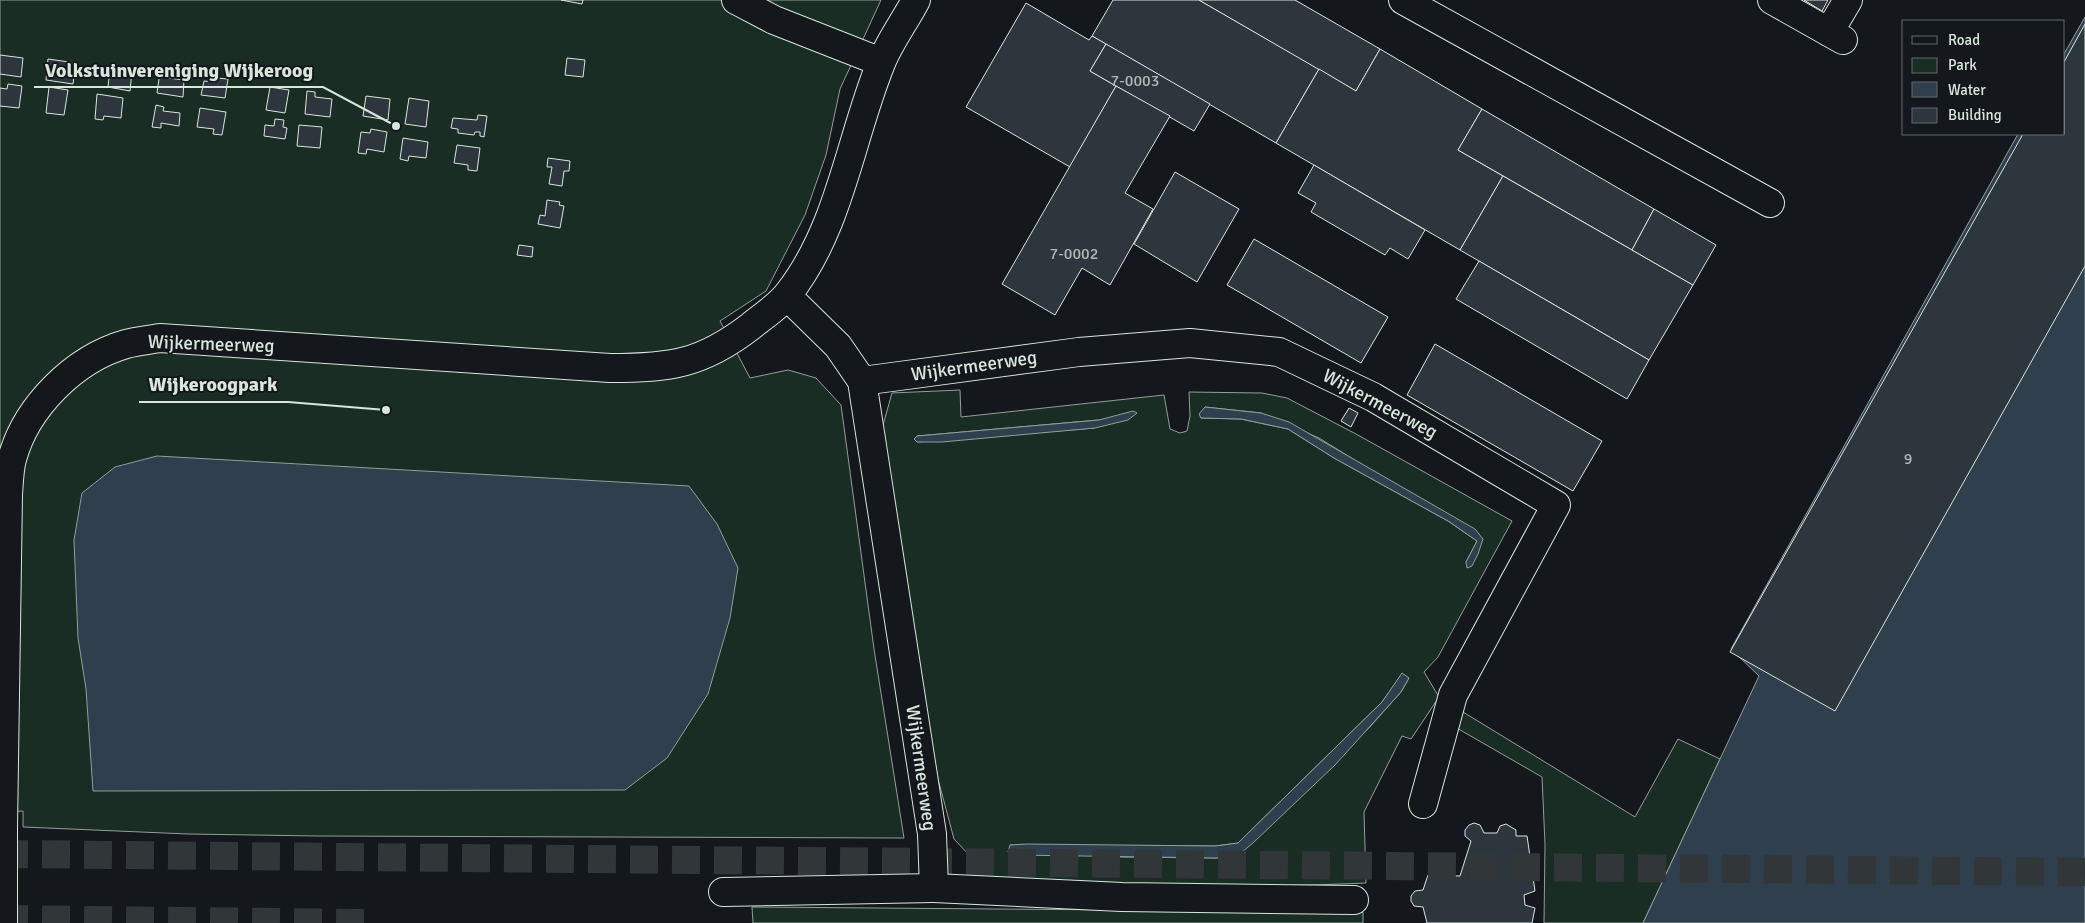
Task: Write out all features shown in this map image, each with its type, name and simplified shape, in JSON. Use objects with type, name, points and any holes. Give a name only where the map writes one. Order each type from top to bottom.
[{"type":"street","points":[[736,0],[774,20],[882,62]]},
{"type":"street","name":"Wijkermeerweg","points":[[3,923],[8,494],[11,461],[24,428],[43,400],[64,380],[92,359],[125,344],[160,338],[610,368],[652,368],[675,365],[717,349],[741,334],[787,296],[806,270],[821,240],[882,62],[916,0]]},
{"type":"street","points":[[1403,0],[1770,203]]},
{"type":"street","points":[[1772,0],[1836,36],[1848,0]]},
{"type":"street","name":"Wijkermeerweg","points":[[787,296],[838,346],[862,381],[930,824],[934,888]]},
{"type":"street","name":"Wijkermeerweg","points":[[862,381],[1079,352],[1190,343],[1279,352],[1373,396],[1556,505],[1453,695],[1423,804]]},
{"type":"street","points":[[723,892],[934,888],[1122,897],[1354,900]]},
{"type":"green space","points":[[0,0],[881,0],[840,89],[826,155],[805,215],[766,291],[720,321],[750,378],[788,370],[816,378],[841,405],[874,649],[904,838],[188,834],[23,827],[23,811],[0,812]]},
{"type":"green space","points":[[960,390],[961,417],[1164,395],[1170,429],[1180,433],[1187,431],[1190,416],[1189,392],[1262,393],[1287,398],[1356,434],[1512,521],[1438,657],[1424,672],[1439,697],[1411,739],[1402,736],[1364,812],[1366,883],[1179,886],[993,880],[985,876],[972,858],[954,839],[938,779],[909,615],[883,438],[883,425],[892,393]],"holes":[[[1205,407],[1261,413],[1319,438],[1483,539],[1466,562],[1477,541],[1448,521],[1334,458],[1288,429],[1241,419],[1201,418]],[[1099,420],[1095,428],[917,442],[917,436]],[[1402,674],[1409,678],[1401,692],[1369,728],[1230,856],[1217,858],[1121,857],[1010,845],[1215,846],[1238,843],[1382,702]]]},
{"type":"green space","points":[[1463,712],[1635,817],[1678,739],[1720,759],[1643,923],[1544,923],[1545,844],[1542,777],[1455,727]]},
{"type":"green space","points":[[752,907],[1363,912],[1363,923],[753,923]]},
{"type":"water","points":[[2085,17],[2085,923],[1643,923],[1759,676],[1731,649],[2017,135],[2065,135],[2065,52]]},
{"type":"water","points":[[1205,407],[1261,413],[1289,422],[1475,529],[1483,539],[1472,566],[1467,568],[1466,562],[1477,541],[1448,521],[1334,458],[1288,429],[1241,419],[1201,418],[1199,414]]},
{"type":"water","points":[[1133,411],[1137,413],[1128,420],[1095,428],[942,442],[917,442],[914,439],[917,436],[1099,420]]},
{"type":"water","points":[[157,456],[689,486],[717,524],[738,568],[730,618],[708,694],[667,758],[625,790],[93,791],[86,689],[78,638],[74,540],[82,493],[115,467]]},
{"type":"water","points":[[1402,673],[1409,678],[1401,692],[1335,765],[1241,853],[1217,858],[1013,855],[1008,852],[1010,845],[1027,844],[1215,846],[1238,843],[1382,702]]},
{"type":"building","points":[[561,0],[583,0],[582,4]]},
{"type":"building","points":[[1113,0],[1199,0],[1319,69],[1276,143],[1092,36]]},
{"type":"building","points":[[1199,0],[1295,0],[1380,49],[1356,91]]},
{"type":"building","points":[[1804,0],[1828,0],[1822,11]]},
{"type":"building","points":[[1026,3],[1089,40],[1092,36],[1106,44],[1090,71],[1116,86],[1070,167],[966,107]]},
{"type":"building","points":[[2085,24],[2085,266],[1835,711],[1730,652],[2022,135],[2065,135],[2065,60]]},
{"type":"building","points":[[1106,44],[1210,104],[1194,131],[1090,71]]},
{"type":"building","points":[[1380,49],[1482,109],[1458,150],[1503,176],[1460,250],[1276,143],[1319,69],[1356,91]]},
{"type":"building","points":[[0,55],[23,58],[21,77],[0,74]]},
{"type":"building","points":[[567,58],[585,60],[583,77],[565,75]]},
{"type":"building","points":[[48,59],[76,63],[73,84],[46,80]]},
{"type":"building","points":[[110,68],[132,71],[130,91],[108,87]]},
{"type":"building","points":[[160,72],[168,73],[168,78],[184,80],[183,97],[157,93]]},
{"type":"building","points":[[216,78],[228,79],[225,98],[201,95],[204,81],[215,82]]},
{"type":"building","points":[[8,84],[22,86],[19,108],[0,106],[0,88],[7,89]]},
{"type":"building","points":[[1116,86],[1170,116],[1125,193],[1153,209],[1110,285],[1082,268],[1055,315],[1002,284]]},
{"type":"building","points":[[49,87],[68,90],[64,115],[46,113]]},
{"type":"building","points":[[270,87],[289,90],[285,113],[266,110]]},
{"type":"building","points":[[307,91],[315,92],[315,97],[332,99],[330,117],[305,114]]},
{"type":"building","points":[[97,94],[123,98],[121,118],[104,116],[103,120],[95,119]]},
{"type":"building","points":[[366,96],[390,99],[388,120],[363,116]]},
{"type":"building","points":[[409,98],[429,101],[426,127],[405,124]]},
{"type":"building","points":[[156,105],[164,107],[163,111],[180,113],[179,126],[161,123],[161,128],[152,127]]},
{"type":"building","points":[[200,108],[226,112],[222,135],[213,134],[214,129],[197,127]]},
{"type":"building","points":[[1482,109],[1654,209],[1632,250],[1458,150]]},
{"type":"building","points":[[478,115],[487,116],[484,137],[480,136],[480,132],[475,132],[474,135],[458,133],[458,129],[451,128],[453,118],[477,120]]},
{"type":"building","points":[[275,119],[284,120],[283,127],[287,128],[285,139],[264,136],[265,125],[274,126]]},
{"type":"building","points":[[299,125],[322,127],[320,148],[297,146]]},
{"type":"building","points":[[371,129],[387,132],[384,152],[367,149],[366,154],[358,153],[361,132],[370,133]]},
{"type":"building","points":[[403,138],[428,142],[426,158],[409,156],[408,161],[400,159]]},
{"type":"building","points":[[457,145],[480,148],[477,171],[468,170],[468,165],[454,163]]},
{"type":"building","points":[[548,158],[570,161],[569,171],[564,171],[562,186],[549,184],[552,167],[547,167]]},
{"type":"building","points":[[1314,165],[1425,230],[1408,259],[1390,248],[1385,255],[1311,212],[1316,203],[1298,193]]},
{"type":"building","points":[[1175,172],[1239,209],[1197,282],[1134,244]]},
{"type":"building","points":[[1503,176],[1693,285],[1649,360],[1460,250]]},
{"type":"building","points":[[547,200],[560,202],[559,205],[564,206],[560,228],[538,224],[540,215],[545,216]]},
{"type":"building","points":[[1654,209],[1716,245],[1693,285],[1632,250]]},
{"type":"building","points":[[1254,239],[1388,317],[1361,363],[1227,285]]},
{"type":"building","points":[[519,245],[533,247],[532,257],[517,255]]},
{"type":"building","points":[[1479,261],[1649,360],[1627,399],[1456,299]]},
{"type":"building","points":[[1435,344],[1602,441],[1573,491],[1407,395]]},
{"type":"building","points":[[1349,408],[1358,413],[1351,427],[1341,421]]},
{"type":"building","points":[[1474,823],[1480,825],[1484,833],[1497,833],[1500,826],[1506,824],[1516,830],[1516,836],[1527,836],[1535,891],[1524,895],[1525,905],[1535,908],[1532,923],[1427,923],[1423,907],[1414,906],[1411,901],[1411,896],[1415,891],[1423,890],[1428,875],[1460,876],[1471,841],[1465,836],[1465,830]]},
{"type":"tunnel","points":[[0,854],[2085,872]]},
{"type":"tunnel","points":[[0,919],[364,923]]},
{"type":"place","name":"Volkstuinvereniging Wijkeroog","points":[[396,126]]},
{"type":"place","name":"Wijkeroogpark","points":[[386,410]]}]
